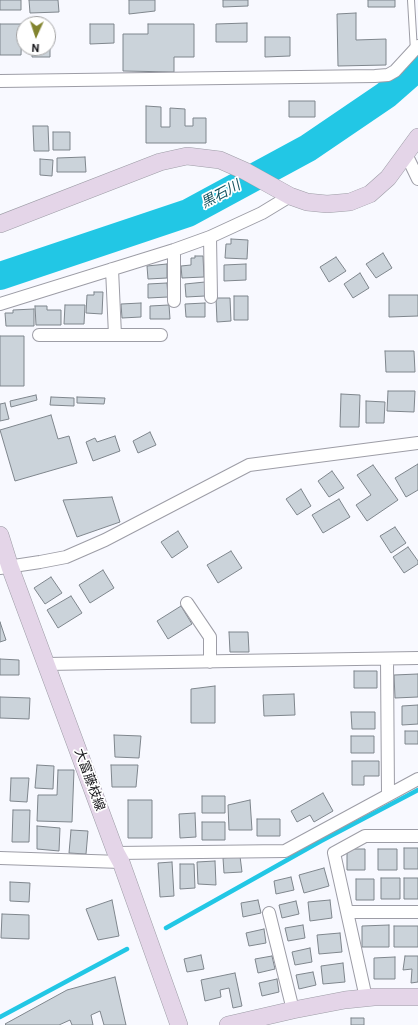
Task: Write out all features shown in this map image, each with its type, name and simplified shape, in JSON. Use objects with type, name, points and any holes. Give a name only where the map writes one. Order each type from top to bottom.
[{"type":"street","points":[[0,81],[375,76],[388,75],[396,71],[417,52]]},
{"type":"street","points":[[0,224],[160,162],[187,156],[220,160],[245,171],[290,196],[307,202],[327,204],[350,202],[370,194],[388,178],[418,137]]},
{"type":"street","points":[[406,154],[418,179]]},
{"type":"street","points":[[0,304],[174,250],[210,237],[262,213],[290,196]]},
{"type":"street","points":[[210,237],[211,296]]},
{"type":"street","points":[[174,250],[174,301]]},
{"type":"street","points":[[112,269],[114,335]]},
{"type":"street","points":[[39,335],[161,335]]},
{"type":"street","points":[[5,568],[66,557],[86,549],[249,465],[418,443]]},
{"type":"street","name":"大富藤枝線","points":[[0,535],[5,568],[46,664],[179,1025]]},
{"type":"street","points":[[187,603],[210,636],[210,662]]},
{"type":"street","points":[[46,664],[418,658]]},
{"type":"street","points":[[387,659],[388,794]]},
{"type":"street","points":[[0,858],[118,857],[285,851],[418,779]]},
{"type":"street","points":[[366,998],[334,853],[366,836],[418,836]]},
{"type":"street","points":[[347,912],[418,912]]},
{"type":"street","points":[[269,913],[293,1010]]},
{"type":"street","points":[[228,1025],[345,1000],[418,997]]},
{"type":"lane","points":[[411,0],[417,52]]},
{"type":"building","points":[[0,0],[21,0],[21,10],[0,10]]},
{"type":"building","points":[[29,0],[58,0],[59,12],[30,13]]},
{"type":"building","points":[[129,0],[155,0],[155,11],[129,14]]},
{"type":"building","points":[[223,0],[248,0],[248,6],[223,7]]},
{"type":"building","points":[[368,0],[395,0],[395,7],[368,7]]},
{"type":"building","points":[[356,13],[356,40],[386,39],[386,65],[338,66],[337,14]]},
{"type":"building","points":[[247,23],[247,42],[216,42],[216,24]]},
{"type":"building","points":[[0,24],[16,24],[16,55],[0,55]]},
{"type":"building","points":[[90,24],[114,24],[114,43],[90,44]]},
{"type":"building","points":[[148,24],[194,24],[194,57],[174,57],[174,72],[123,71],[123,34],[148,34]]},
{"type":"building","points":[[265,37],[290,37],[290,56],[265,57]]},
{"type":"building","points":[[32,56],[50,56],[50,57]]},
{"type":"building","points":[[289,101],[315,101],[315,117],[289,117]]},
{"type":"building","points":[[146,106],[161,107],[161,127],[170,127],[170,108],[185,109],[185,126],[193,126],[193,118],[206,118],[206,143],[146,143]]},
{"type":"building","points":[[33,126],[48,126],[49,151],[34,151]]},
{"type":"building","points":[[53,132],[70,132],[70,150],[53,150]]},
{"type":"building","points":[[85,157],[86,172],[57,172],[57,158]]},
{"type":"building","points":[[40,159],[53,160],[52,176],[40,175]]},
{"type":"building","points":[[231,239],[248,240],[247,259],[225,258],[226,244],[231,244]]},
{"type":"building","points":[[383,253],[392,268],[376,278],[366,264]]},
{"type":"building","points":[[195,256],[203,256],[204,277],[182,278],[181,266],[191,265],[191,258],[195,258]]},
{"type":"building","points":[[336,257],[346,271],[329,282],[320,267]]},
{"type":"building","points":[[167,264],[167,278],[148,279],[147,266]]},
{"type":"building","points":[[246,264],[246,280],[224,281],[224,265]]},
{"type":"building","points":[[360,273],[369,288],[353,298],[344,284]]},
{"type":"building","points":[[205,282],[205,296],[186,297],[185,284]]},
{"type":"building","points":[[167,283],[168,297],[148,298],[148,284]]},
{"type":"building","points":[[94,292],[103,292],[102,314],[86,313],[87,295],[94,295]]},
{"type":"building","points":[[389,295],[418,295],[418,316],[389,317]]},
{"type":"building","points":[[234,296],[248,296],[248,320],[234,320]]},
{"type":"building","points":[[216,298],[230,298],[231,321],[217,322]]},
{"type":"building","points":[[141,303],[141,317],[122,318],[121,304]]},
{"type":"building","points":[[205,303],[205,317],[186,317],[185,304]]},
{"type":"building","points":[[65,305],[85,305],[84,324],[64,324]]},
{"type":"building","points":[[169,305],[170,319],[150,319],[150,306]]},
{"type":"building","points":[[35,306],[47,306],[47,310],[61,310],[61,325],[36,325]]},
{"type":"building","points":[[34,309],[34,326],[6,326],[5,313],[13,313],[13,310]]},
{"type":"building","points":[[0,336],[24,336],[24,386],[0,386]]},
{"type":"building","points":[[385,351],[414,351],[415,372],[386,372]]},
{"type":"building","points":[[388,391],[415,391],[414,412],[387,411]]},
{"type":"building","points":[[341,394],[360,395],[359,427],[340,427]]},
{"type":"building","points":[[36,395],[37,400],[11,407],[10,401]]},
{"type":"building","points":[[51,397],[74,398],[74,406],[50,405]]},
{"type":"building","points":[[77,397],[105,398],[104,404],[77,403]]},
{"type":"building","points":[[366,401],[385,402],[384,423],[366,423]]},
{"type":"building","points":[[5,403],[9,419],[0,421],[0,404]]},
{"type":"building","points":[[51,415],[58,439],[69,436],[77,463],[15,481],[0,430]]},
{"type":"building","points":[[150,432],[156,445],[138,453],[133,441]]},
{"type":"building","points":[[115,436],[120,451],[93,461],[86,442],[95,438],[97,442]]},
{"type":"building","points":[[418,464],[418,490],[406,497],[395,478]]},
{"type":"building","points":[[373,465],[398,500],[367,521],[356,505],[371,495],[357,475]]},
{"type":"building","points":[[332,471],[344,488],[329,497],[318,481]]},
{"type":"building","points":[[301,489],[311,506],[297,515],[286,499]]},
{"type":"building","points":[[112,497],[120,522],[77,537],[63,500]]},
{"type":"building","points":[[339,499],[350,517],[323,533],[312,515]]},
{"type":"building","points":[[395,527],[406,543],[391,553],[380,536]]},
{"type":"building","points":[[178,531],[188,547],[172,558],[161,542]]},
{"type":"building","points":[[408,547],[418,561],[418,564],[404,573],[393,557]]},
{"type":"building","points":[[231,551],[242,568],[218,583],[207,565]]},
{"type":"building","points":[[103,570],[114,588],[90,603],[79,585]]},
{"type":"building","points":[[51,577],[62,593],[45,604],[34,588]]},
{"type":"building","points":[[71,596],[82,613],[58,628],[47,610]]},
{"type":"building","points":[[181,606],[192,624],[168,639],[157,621]]},
{"type":"building","points":[[0,622],[6,640],[0,642]]},
{"type":"building","points":[[229,632],[248,632],[249,652],[230,652]]},
{"type":"building","points":[[0,659],[19,660],[19,675],[0,675]]},
{"type":"building","points":[[354,671],[377,671],[377,688],[354,688]]},
{"type":"building","points":[[418,674],[418,697],[395,698],[394,675]]},
{"type":"building","points":[[215,686],[215,723],[191,723],[191,689]]},
{"type":"building","points":[[294,694],[295,715],[264,716],[263,695]]},
{"type":"building","points":[[0,697],[30,698],[29,719],[0,718]]},
{"type":"building","points":[[418,705],[418,724],[402,725],[402,706]]},
{"type":"building","points":[[351,712],[375,712],[375,729],[352,729]]},
{"type":"building","points":[[405,731],[418,731],[418,744],[405,744]]},
{"type":"building","points":[[114,735],[141,736],[139,758],[115,757]]},
{"type":"building","points":[[351,736],[374,736],[374,753],[351,753]]},
{"type":"building","points":[[352,761],[379,761],[379,776],[364,776],[364,785],[352,785]]},
{"type":"building","points":[[37,765],[54,766],[53,789],[35,788]]},
{"type":"building","points":[[111,765],[138,765],[136,787],[112,787]]},
{"type":"building","points":[[58,770],[74,770],[72,822],[37,821],[38,795],[57,795]]},
{"type":"building","points":[[11,778],[29,778],[27,802],[10,801]]},
{"type":"building","points":[[323,793],[333,811],[314,822],[310,815],[297,822],[291,811]]},
{"type":"building","points":[[202,796],[225,796],[225,813],[202,813]]},
{"type":"building","points":[[128,800],[152,800],[152,838],[128,838]]},
{"type":"building","points":[[250,800],[252,830],[229,830],[228,805]]},
{"type":"building","points":[[13,810],[30,810],[29,842],[12,842]]},
{"type":"building","points":[[195,813],[196,837],[180,838],[179,814]]},
{"type":"building","points":[[257,819],[280,819],[280,836],[257,836]]},
{"type":"building","points":[[202,822],[225,822],[225,840],[202,840]]},
{"type":"building","points":[[37,826],[60,828],[59,851],[37,849]]},
{"type":"building","points":[[71,830],[88,831],[86,854],[69,853]]},
{"type":"building","points":[[404,848],[418,848],[418,869],[404,869]]},
{"type":"building","points":[[347,849],[365,849],[365,870],[347,870]]},
{"type":"building","points":[[378,849],[397,849],[397,870],[378,870]]},
{"type":"building","points":[[240,856],[242,872],[224,873],[223,858]]},
{"type":"building","points":[[215,861],[216,885],[198,884],[197,862]]},
{"type":"building","points":[[172,862],[174,896],[160,897],[158,863]]},
{"type":"building","points":[[180,864],[194,864],[195,888],[180,889]]},
{"type":"building","points":[[324,868],[329,886],[304,893],[299,875]]},
{"type":"building","points":[[291,877],[294,890],[276,894],[274,881]]},
{"type":"building","points":[[381,878],[400,878],[400,899],[381,899]]},
{"type":"building","points":[[404,878],[418,878],[418,899],[404,899]]},
{"type":"building","points":[[356,879],[374,879],[374,900],[356,900]]},
{"type":"building","points":[[10,882],[30,883],[29,902],[10,901]]},
{"type":"building","points":[[112,900],[119,936],[98,940],[86,909]]},
{"type":"building","points":[[258,900],[261,913],[243,917],[241,903]]},
{"type":"building","points":[[330,900],[332,918],[310,921],[308,902]]},
{"type":"building","points":[[296,901],[299,914],[282,918],[279,905]]},
{"type":"building","points":[[2,914],[29,915],[29,939],[1,938]]},
{"type":"building","points":[[303,925],[305,938],[288,941],[285,928]]},
{"type":"building","points":[[389,925],[389,947],[362,947],[362,926]]},
{"type":"building","points":[[394,926],[418,926],[418,947],[394,947]]},
{"type":"building","points":[[264,929],[266,943],[249,946],[246,933]]},
{"type":"building","points":[[340,933],[342,952],[319,954],[317,935]]},
{"type":"building","points":[[310,948],[312,962],[295,965],[292,952]]},
{"type":"building","points":[[201,955],[204,969],[187,972],[184,959]]},
{"type":"building","points":[[272,956],[275,969],[258,973],[255,959]]},
{"type":"building","points":[[405,956],[418,956],[418,982],[411,983],[412,969],[403,970]]},
{"type":"building","points":[[395,957],[395,979],[374,979],[374,958]]},
{"type":"building","points":[[343,963],[345,982],[323,984],[321,966]]},
{"type":"building","points":[[313,972],[316,985],[299,989],[296,975]]},
{"type":"building","points":[[235,973],[242,1006],[233,1008],[229,988],[220,990],[221,997],[205,1001],[201,980]]},
{"type":"building","points":[[115,977],[126,1025],[104,1025],[100,1011],[91,1015],[93,1025],[72,1025],[70,1020],[59,1025],[5,1024],[67,990]]},
{"type":"building","points":[[277,979],[279,992],[262,996],[259,983]]},
{"type":"building","points":[[351,1018],[364,1018],[364,1025],[351,1025]]},
{"type":"waterway","name":"黒石川","points":[[0,276],[188,213],[308,148],[386,95],[418,67]]},
{"type":"waterway","points":[[166,928],[321,841],[418,790]]},
{"type":"waterway","points":[[0,1017],[127,949]]}]
